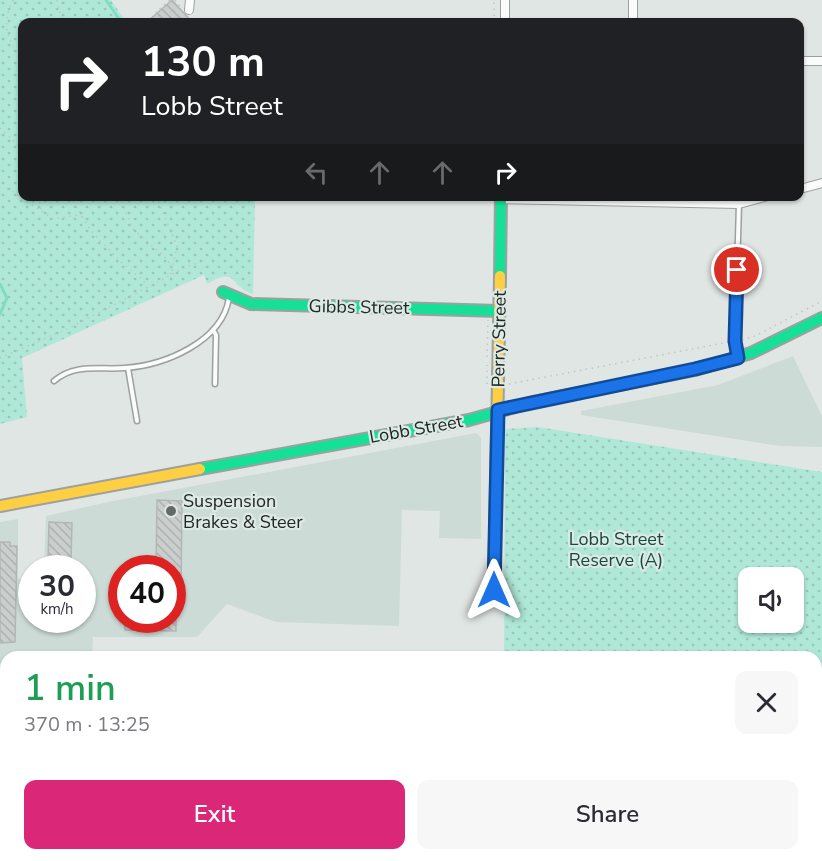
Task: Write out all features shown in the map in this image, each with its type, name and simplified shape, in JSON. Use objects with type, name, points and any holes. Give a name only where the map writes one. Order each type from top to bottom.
[{"type":"main road","name":"Perry Street","points":[[494,590],[501,201]]},
{"type":"main road","name":"Gibbs Street","points":[[226,295],[251,304],[499,310]]},
{"type":"main road","name":"Lobb Street","points":[[0,506],[469,420],[498,410],[695,369],[738,358],[822,318]]},
{"type":"street","points":[[189,0],[189,10]]},
{"type":"street","points":[[505,0],[505,18]]},
{"type":"street","points":[[633,0],[633,18]]},
{"type":"street","points":[[804,61],[822,61]]},
{"type":"street","points":[[804,188],[822,183]]},
{"type":"street","points":[[620,201],[739,204],[750,201]]},
{"type":"lane","points":[[738,358],[735,341],[739,204]]},
{"type":"lane","points":[[54,381],[62,374],[77,369],[128,368],[175,355],[213,330],[227,312],[226,295]]},
{"type":"lane","points":[[213,330],[216,335],[215,384]]},
{"type":"lane","points":[[128,368],[137,421]]},
{"type":"path","points":[[13,0],[3,16],[3,28],[18,55]]},
{"type":"path","points":[[57,0],[61,18]]},
{"type":"path","points":[[161,18],[156,12],[170,0]]},
{"type":"path","points":[[494,0],[494,18]]},
{"type":"path","points":[[0,129],[18,145]]},
{"type":"path","points":[[7,188],[18,196]]},
{"type":"path","points":[[25,201],[53,219],[76,215],[84,217]]},
{"type":"path","points":[[39,201],[39,208],[43,214]]},
{"type":"path","points":[[73,201],[91,231],[123,264],[143,280],[147,289]]},
{"type":"path","points":[[121,201],[130,224],[167,259],[171,266],[171,275]]},
{"type":"path","points":[[158,201],[177,246],[176,262],[171,275]]},
{"type":"path","points":[[0,358],[199,263]]},
{"type":"path","points":[[508,384],[751,338],[822,301]]},
{"type":"shaded area","points":[[793,356],[822,416],[822,447],[780,446],[581,415],[581,411],[718,385]]},
{"type":"shaded area","points":[[476,433],[481,438],[481,539],[439,538],[440,511],[402,510],[399,626],[276,622],[227,604],[197,637],[93,637],[92,651],[0,651],[0,522],[18,519],[18,633],[96,633],[96,555],[44,555],[46,516],[108,502]]},
{"type":"green space","points":[[0,0],[111,0],[123,18],[18,18],[18,201],[255,201],[253,294],[240,287],[229,277],[207,284],[204,275],[22,358],[27,417],[0,424]]},
{"type":"green space","name":"Lobb Street Reserve (A)","points":[[538,427],[822,472],[822,651],[504,651],[505,429]]},
{"type":"building","points":[[172,0],[188,18],[152,18]]},
{"type":"building","points":[[157,500],[182,501],[181,555],[156,555]]},
{"type":"building","points":[[49,522],[72,523],[71,555],[48,555]]},
{"type":"building","points":[[0,542],[10,542],[10,546],[17,546],[15,642],[0,643]]},
{"type":"waterway","points":[[106,0],[118,18]]},
{"type":"waterway","points":[[0,284],[7,298],[0,314]]},
{"type":"traffic: fast","points":[[500,276],[501,201]]},
{"type":"traffic: fast","points":[[223,292],[251,304],[499,311]]},
{"type":"traffic: fast","points":[[200,469],[469,420],[533,402],[695,370],[751,353],[822,318]]},
{"type":"traffic: slow","points":[[494,590],[500,276]]},
{"type":"traffic: slow","points":[[0,506],[200,469]]},
{"type":"place","name":"Suspension Brakes & Steer","points":[[171,511]]},
{"type":"route","points":[[494,590],[498,410],[738,358],[735,341],[737,270]]}]
